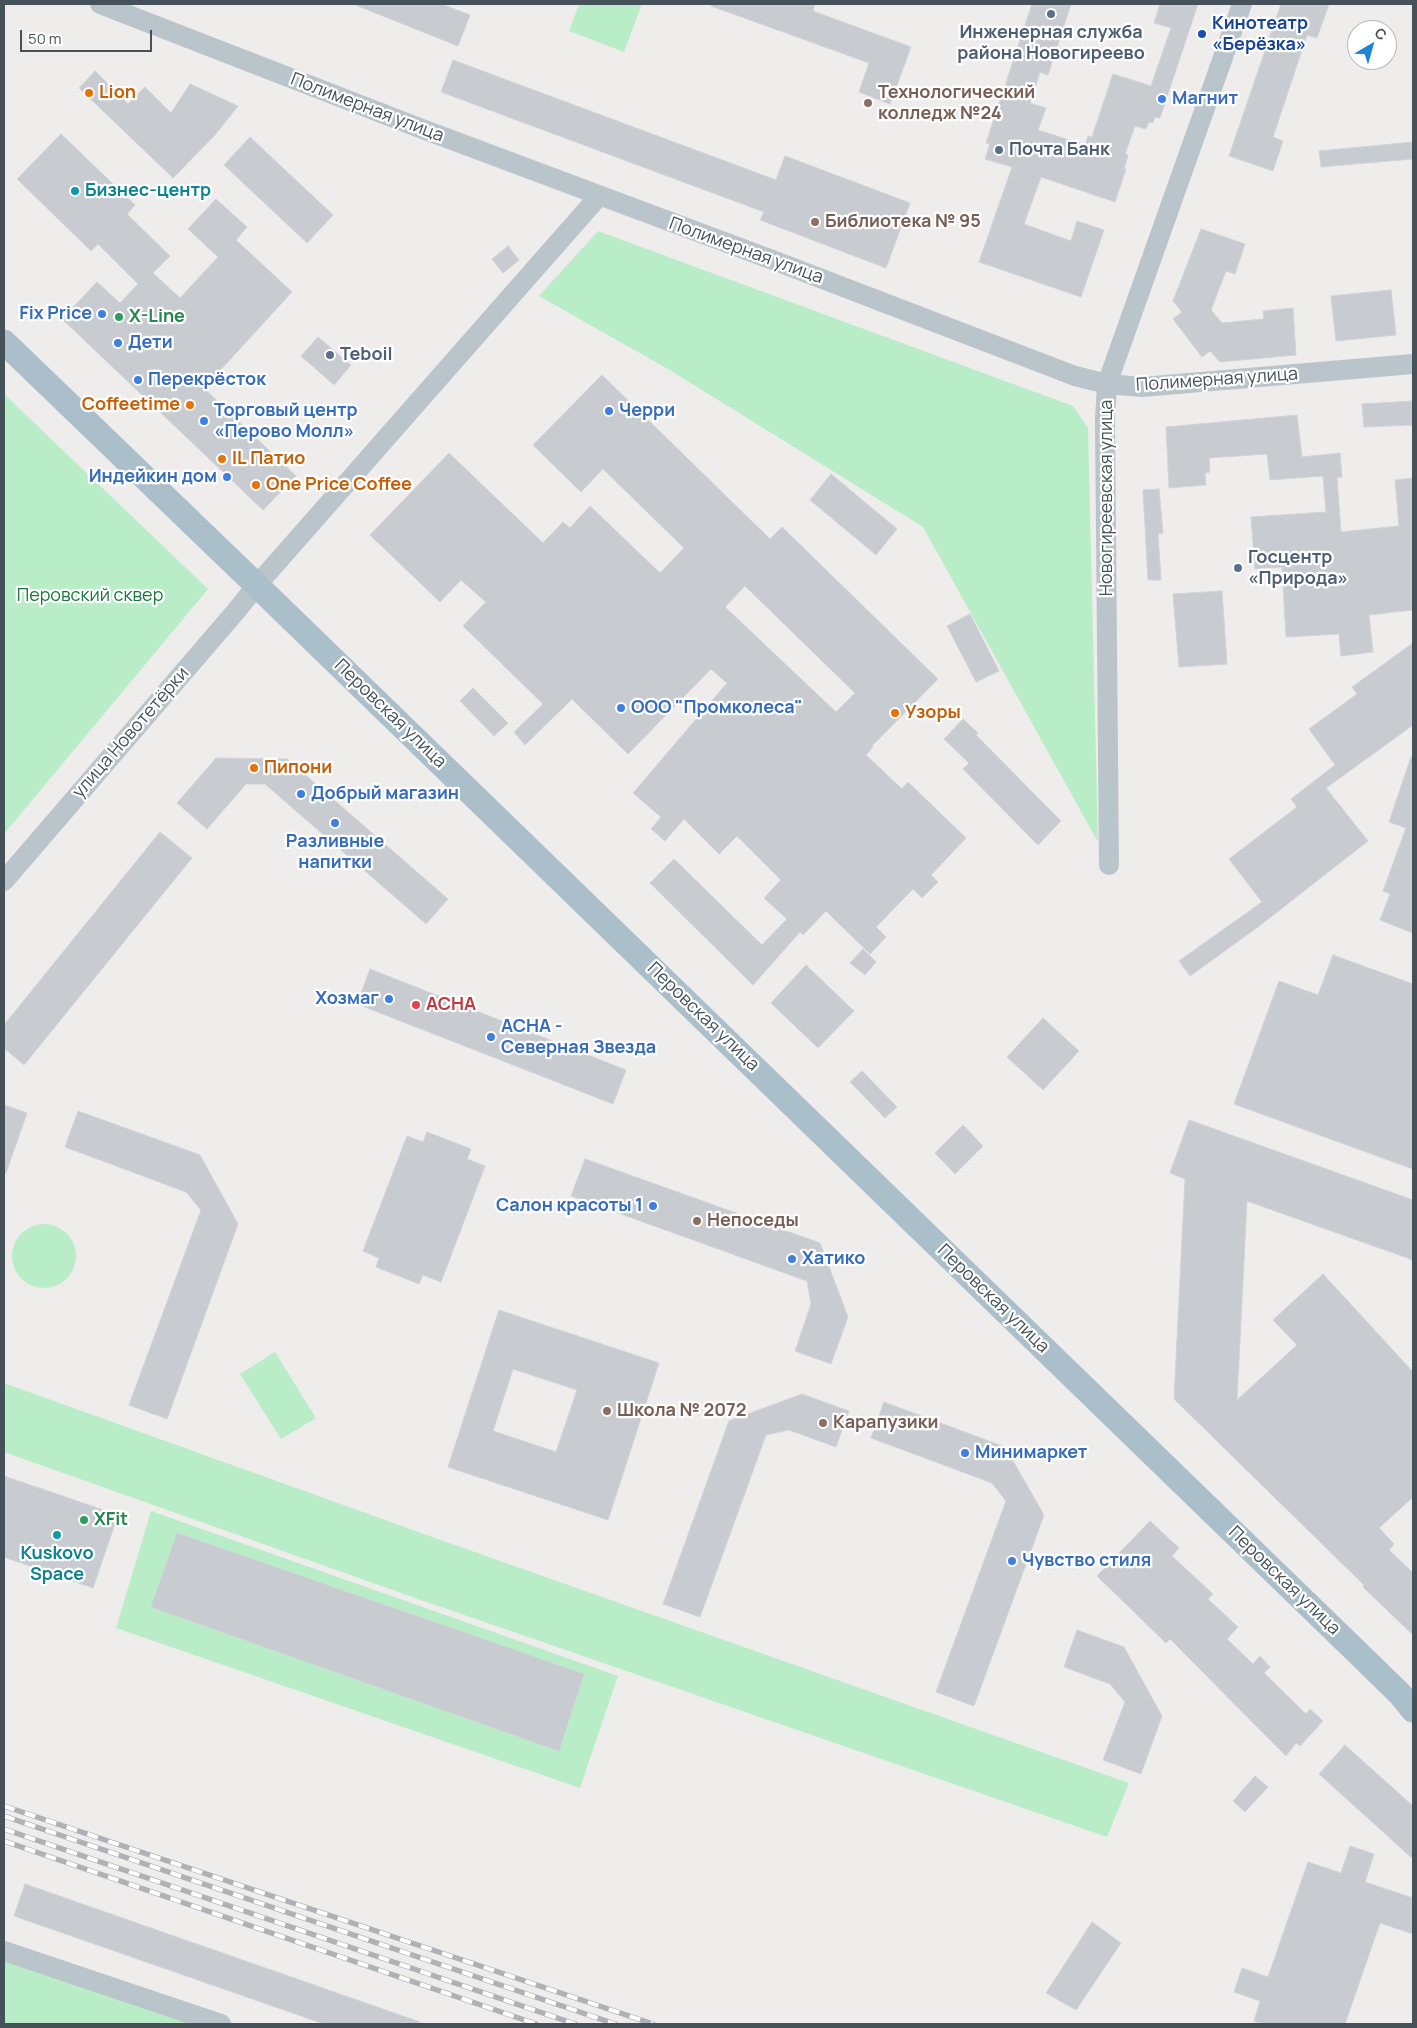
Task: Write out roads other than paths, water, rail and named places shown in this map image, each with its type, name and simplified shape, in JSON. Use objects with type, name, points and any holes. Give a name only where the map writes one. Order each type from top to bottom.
[{"type":"main road","name":"Перовская улица","points":[[4,342],[1409,1702]]},
{"type":"street","name":"Полимерная улица","points":[[100,4],[599,196],[778,262],[1075,376],[1107,384],[1142,387],[1413,364]]},
{"type":"street","name":"Новогиреевская улица","points":[[1109,865],[1105,420],[1107,384],[1242,4]]},
{"type":"street","name":"улица Новотетёрки","points":[[4,881],[257,585],[599,196]]},
{"type":"street","points":[[4,1951],[221,2024]]},
{"type":"railway","points":[[4,1806],[653,2024]]},
{"type":"railway","points":[[4,1816],[615,2024]]},
{"type":"railway","points":[[4,1829],[575,2024]]},
{"type":"railway","points":[[4,1841],[536,2024]]},
{"type":"place","name":"Инженерная служба района Новогиреево","points":[[1051,14]]},
{"type":"place","name":"Кинотеатр «Берёзка»","points":[[1202,34]]},
{"type":"place","name":"Lion","points":[[89,93]]},
{"type":"place","name":"Магнит","points":[[1162,99]]},
{"type":"place","name":"Технологический колледж №24","points":[[868,103]]},
{"type":"place","name":"Почта Банк","points":[[999,150]]},
{"type":"place","name":"Бизнес-центр","points":[[75,191]]},
{"type":"place","name":"Библиотека № 95","points":[[815,222]]},
{"type":"place","name":"Fix Price","points":[[102,314]]},
{"type":"place","name":"X-Line","points":[[119,317]]},
{"type":"place","name":"Дети","points":[[118,343]]},
{"type":"place","name":"Teboil","points":[[330,355]]},
{"type":"place","name":"Перекрёсток","points":[[138,380]]},
{"type":"place","name":"Coffeetime","points":[[190,405]]},
{"type":"place","name":"Черри","points":[[609,411]]},
{"type":"place","name":"Торговый центр «Перово Молл»","points":[[204,421]]},
{"type":"place","name":"IL Патио","points":[[222,459]]},
{"type":"place","name":"Индейкин дом","points":[[227,477]]},
{"type":"place","name":"One Price Coffee","points":[[256,485]]},
{"type":"place","name":"Госцентр «Природа»","points":[[1238,568]]},
{"type":"place","name":"ООО \"Промколеса\"","points":[[621,708]]},
{"type":"place","name":"Узоры","points":[[895,713]]},
{"type":"place","name":"Пипони","points":[[254,768]]},
{"type":"place","name":"Добрый магазин","points":[[301,794]]},
{"type":"place","name":"Разливные напитки","points":[[335,823]]},
{"type":"place","name":"Хозмаг","points":[[389,999]]},
{"type":"place","name":"АСНА","points":[[416,1005]]},
{"type":"place","name":"АСНА - Северная Звезда","points":[[491,1037]]},
{"type":"place","name":"Салон красоты 1","points":[[653,1206]]},
{"type":"place","name":"Непоседы","points":[[697,1221]]},
{"type":"place","name":"Хатико","points":[[792,1259]]},
{"type":"place","name":"Школа № 2072","points":[[607,1411]]},
{"type":"place","name":"Карапузики","points":[[823,1423]]},
{"type":"place","name":"Минимаркет","points":[[965,1453]]},
{"type":"place","name":"XFit","points":[[84,1520]]},
{"type":"place","name":"Kuskovo Space","points":[[57,1535]]},
{"type":"place","name":"Чувство стиля","points":[[1012,1561]]},
{"type":"park label","name":"Перовский сквер","points":[[90,596]]}]
